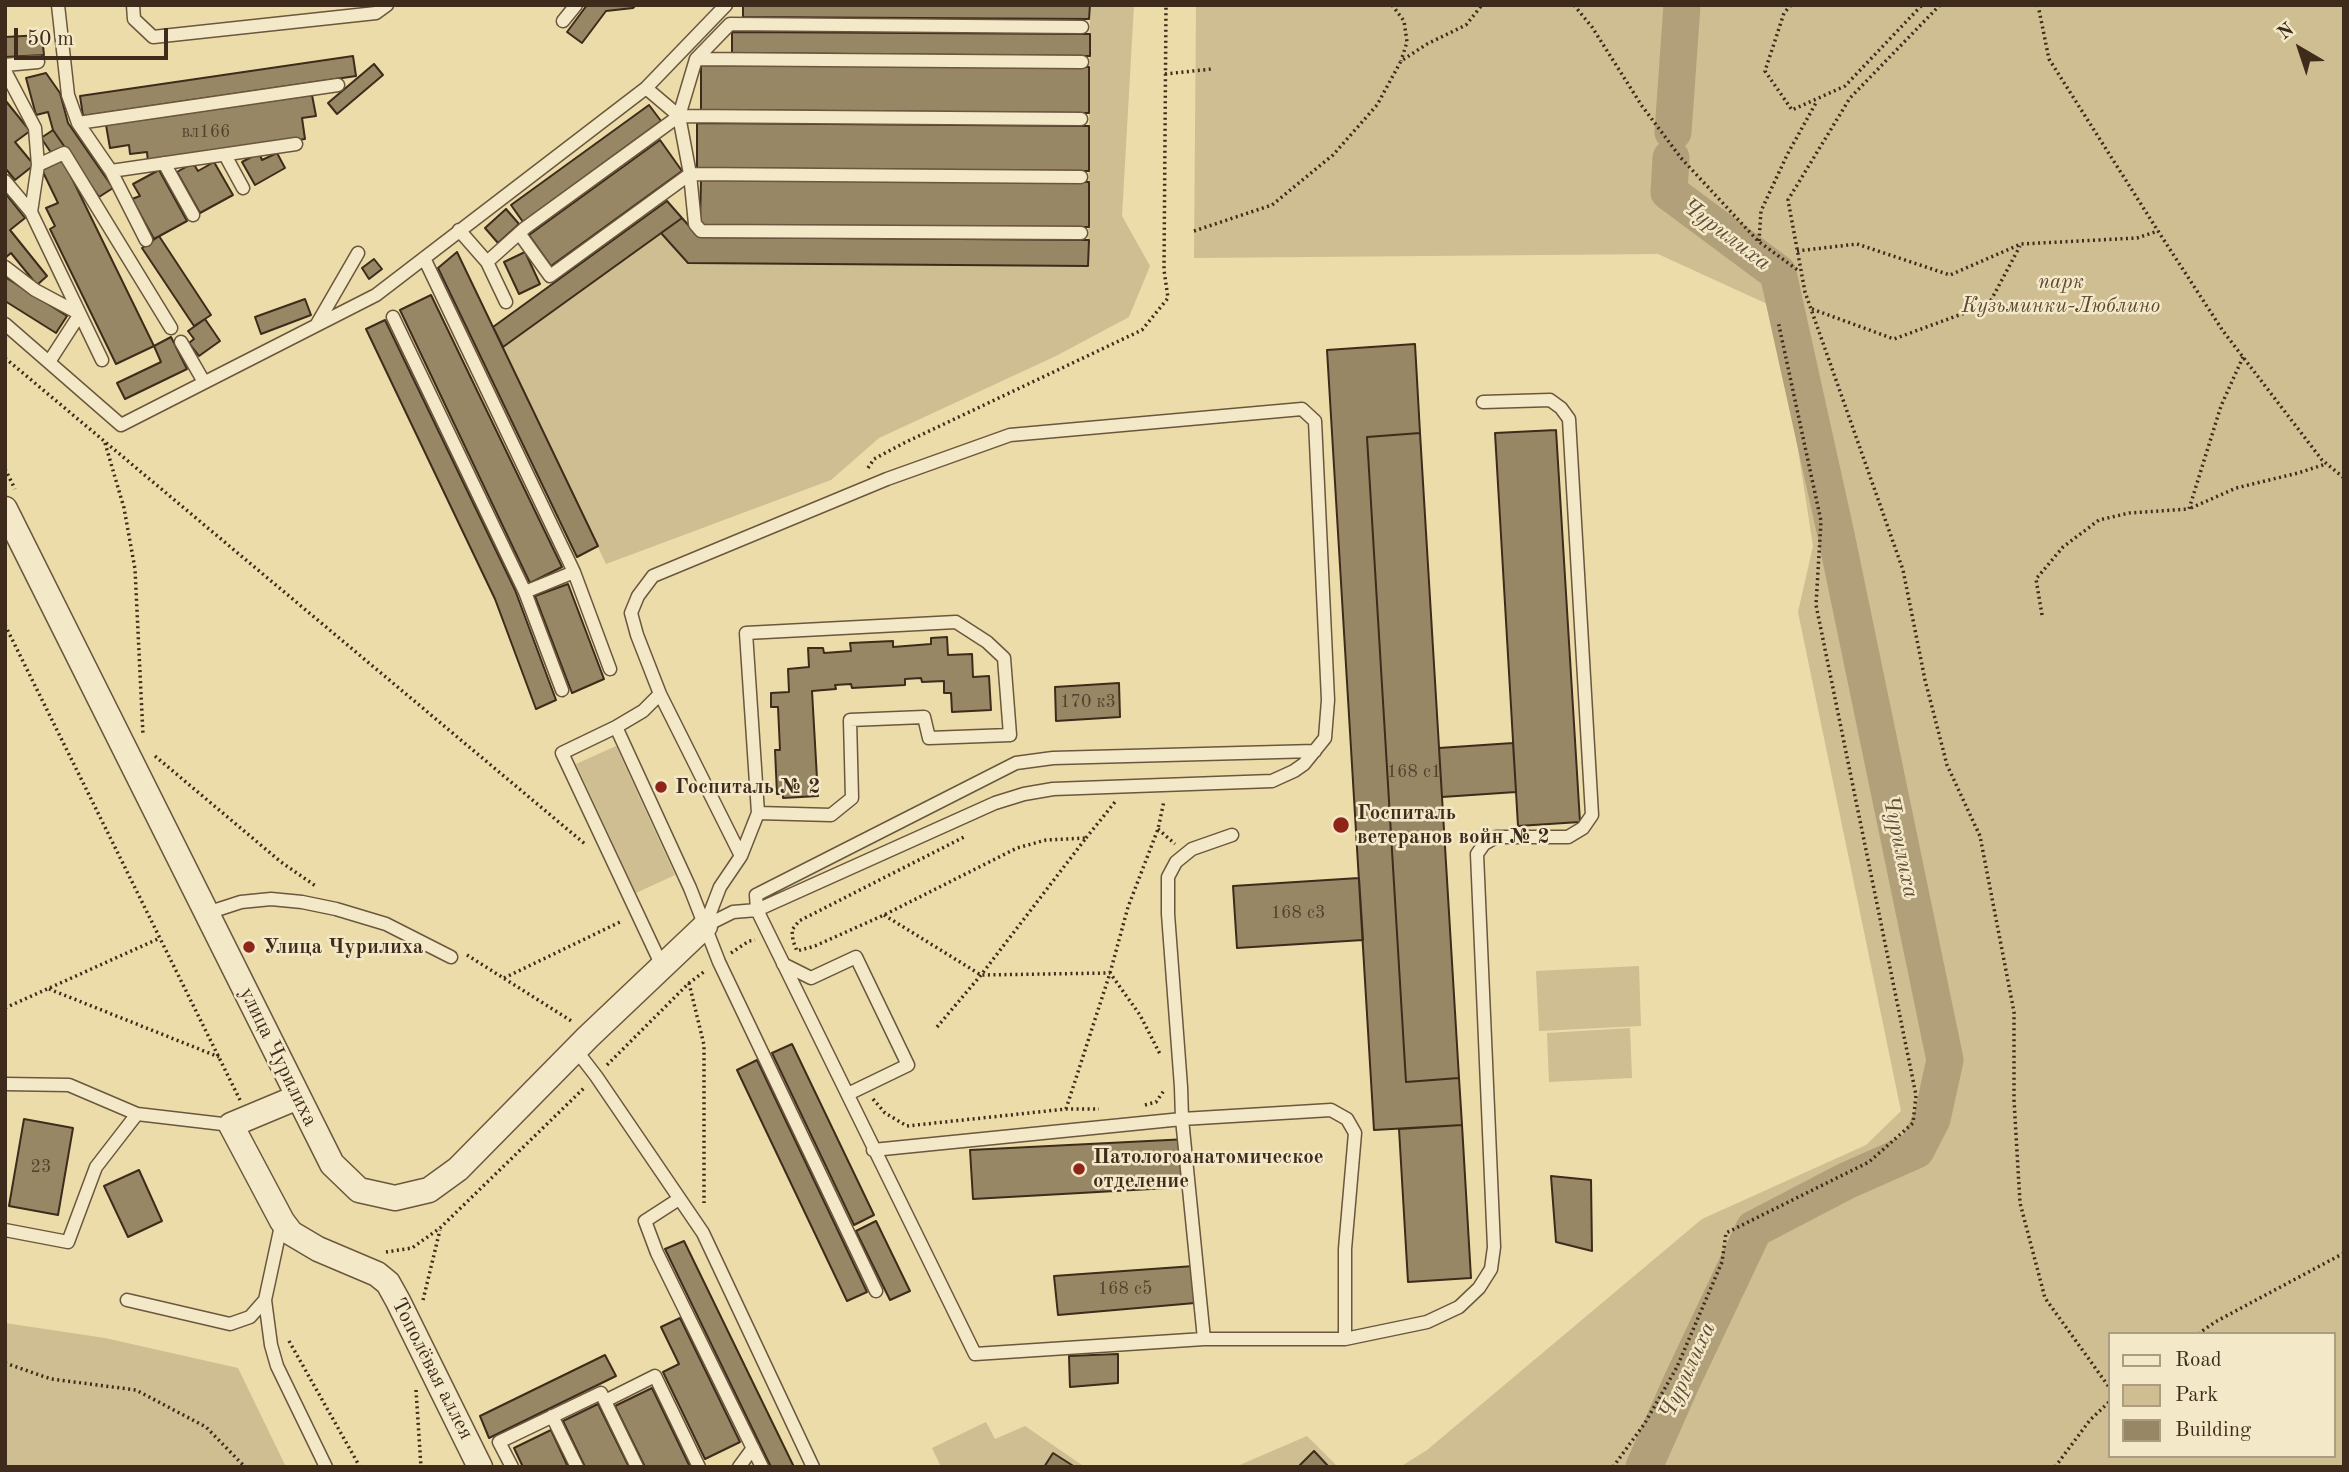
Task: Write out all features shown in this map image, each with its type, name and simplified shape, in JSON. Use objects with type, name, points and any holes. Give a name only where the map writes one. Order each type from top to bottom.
[{"type":"street","name":"улица Чурилиха","points":[[11,501],[206,913],[298,1097],[332,1164],[359,1190],[395,1198],[429,1191],[458,1168],[705,926]]},
{"type":"street","points":[[240,1121],[298,1097]]},
{"type":"street","name":"Тополёвая аллея","points":[[240,1121],[282,1220],[291,1233],[377,1274],[388,1283],[480,1467]]},
{"type":"lane","points":[[58,5],[68,95],[78,123],[111,171],[146,240]]},
{"type":"lane","points":[[133,5],[134,19],[153,37],[376,12],[387,5]]},
{"type":"lane","points":[[563,21],[576,5]]},
{"type":"lane","points":[[5,324],[121,425],[376,295],[646,89],[726,5]]},
{"type":"lane","points":[[1081,233],[701,231],[695,224],[690,174],[679,117],[696,59],[730,24],[1082,27]]},
{"type":"lane","points":[[696,59],[1082,62]]},
{"type":"lane","points":[[5,65],[38,62]]},
{"type":"lane","points":[[5,71],[35,128],[38,165],[31,212]]},
{"type":"lane","points":[[78,123],[338,85]]},
{"type":"lane","points":[[646,89],[679,117]]},
{"type":"lane","points":[[487,262],[519,233],[679,117],[1082,119]]},
{"type":"lane","points":[[111,171],[296,144]]},
{"type":"lane","points":[[38,165],[64,153],[171,328]]},
{"type":"lane","points":[[225,155],[243,188]]},
{"type":"lane","points":[[164,163],[193,215]]},
{"type":"lane","points":[[519,233],[550,276],[690,174],[1081,177]]},
{"type":"lane","points":[[5,181],[31,212],[103,360]]},
{"type":"lane","points":[[459,230],[487,262],[506,302]]},
{"type":"lane","points":[[317,324],[358,253]]},
{"type":"lane","points":[[424,258],[574,572],[610,669]]},
{"type":"lane","points":[[5,267],[35,290],[80,314]]},
{"type":"lane","points":[[49,362],[80,314]]},
{"type":"lane","points":[[393,317],[525,592],[562,690]]},
{"type":"lane","points":[[181,342],[204,382]]},
{"type":"lane","points":[[1315,751],[1053,758],[1016,764],[756,895],[757,909],[783,964],[975,1354],[1204,1339],[1345,1339],[1426,1322],[1459,1307],[1479,1288],[1491,1269],[1494,1247],[1476,855],[1484,844],[1496,837],[1568,837],[1583,828],[1592,815],[1569,419],[1561,408],[1550,400],[1483,402]]},
{"type":"lane","points":[[705,926],[733,912],[757,909],[1004,800],[1053,789],[1272,781],[1294,771],[1325,738],[1328,700],[1315,421],[1302,409],[1010,435],[887,478],[653,576],[638,596],[631,613],[637,635],[660,694],[741,856]]},
{"type":"lane","points":[[525,592],[574,572]]},
{"type":"lane","points":[[705,926],[720,887],[741,856],[758,813],[746,633],[956,622],[1004,658],[1010,735],[929,738],[924,717],[850,720],[852,798],[831,815],[758,813]]},
{"type":"lane","points":[[660,694],[643,711],[562,753],[662,966]]},
{"type":"lane","points":[[616,727],[690,888],[719,962],[876,1291]]},
{"type":"lane","points":[[1204,1339],[1182,1119],[1168,914],[1168,877],[1176,862],[1192,849],[1232,835]]},
{"type":"lane","points":[[206,913],[242,902],[271,899],[302,902],[386,924],[456,954]]},
{"type":"lane","points":[[783,964],[811,978],[856,957],[908,1065],[848,1094]]},
{"type":"lane","points":[[576,1050],[704,1233],[814,1467]]},
{"type":"lane","points":[[5,1084],[68,1085],[137,1114],[240,1121]]},
{"type":"lane","points":[[873,1150],[1182,1119],[1331,1110],[1347,1119],[1355,1133],[1345,1249],[1345,1339]]},
{"type":"lane","points":[[5,1230],[68,1242],[96,1167],[137,1114]]},
{"type":"lane","points":[[679,1199],[645,1221],[657,1253],[762,1467]]},
{"type":"lane","points":[[282,1220],[265,1300],[271,1345],[277,1366],[326,1467]]},
{"type":"lane","points":[[127,1300],[230,1324],[250,1317],[265,1300]]},
{"type":"lane","points":[[605,1401],[655,1376],[699,1467]]},
{"type":"lane","points":[[512,1467],[499,1442],[601,1392],[637,1467]]},
{"type":"lane","points":[[552,1416],[577,1467]]},
{"type":"lane","points":[[739,1467],[752,1448]]},
{"type":"path","points":[[852,494],[874,459],[1142,330],[1168,298],[1164,270],[1166,5]]},
{"type":"path","points":[[1194,231],[1272,205],[1333,155],[1377,104],[1401,61],[1407,42],[1404,21],[1392,5]]},
{"type":"path","points":[[1401,61],[1427,44],[1466,25],[1482,5]]},
{"type":"path","points":[[1574,5],[1592,27],[1642,106],[1681,158],[1758,241],[1801,272]]},
{"type":"path","points":[[1791,5],[1784,13],[1765,71],[1792,110],[1845,86],[1922,5]]},
{"type":"path","points":[[1940,5],[1850,98],[1788,200],[1805,292],[1903,570],[1925,680],[1947,765],[1980,836],[2014,1012],[2014,1100],[2020,1203],[2045,1298],[2108,1386]]},
{"type":"path","points":[[2038,5],[2049,59],[2158,231],[2243,358],[2327,464],[2344,478]]},
{"type":"path","points":[[1165,74],[1212,69]]},
{"type":"path","points":[[1758,241],[1761,211],[1787,155],[1818,99]]},
{"type":"path","points":[[1797,251],[1857,244],[1950,275],[2021,244],[2137,238],[2158,231]]},
{"type":"path","points":[[1811,309],[1894,340],[1989,304],[2021,244]]},
{"type":"path","points":[[1613,1467],[1645,1423],[1677,1367],[1722,1262],[1726,1233],[1869,1162],[1913,1123],[1916,1095],[1816,605],[1821,521],[1778,320]]},
{"type":"path","points":[[5,358],[586,845]]},
{"type":"path","points":[[2189,509],[2221,405],[2243,358]]},
{"type":"path","points":[[105,443],[124,508],[135,569],[144,747],[138,735]]},
{"type":"path","points":[[2042,615],[2036,579],[2063,547],[2099,520],[2129,513],[2189,509],[2236,488],[2327,464]]},
{"type":"path","points":[[5,469],[11,501]]},
{"type":"path","points":[[5,625],[220,1058],[240,1121]]},
{"type":"path","points":[[155,756],[281,862],[325,892],[312,890]]},
{"type":"path","points":[[1066,1109],[1110,973],[1128,907],[1158,829],[1165,795]]},
{"type":"path","points":[[937,1027],[981,975],[1118,798],[1106,798]]},
{"type":"path","points":[[382,1253],[412,1248],[440,1228],[689,983],[749,941],[792,930],[799,921],[966,836]]},
{"type":"path","points":[[797,951],[816,946],[884,915],[1017,848],[1046,840],[1086,838]]},
{"type":"path","points":[[884,915],[981,975],[1110,973]]},
{"type":"path","points":[[504,978],[627,918]]},
{"type":"path","points":[[792,930],[793,941],[811,978]]},
{"type":"path","points":[[5,1008],[160,938]]},
{"type":"path","points":[[456,954],[504,978],[578,1026]]},
{"type":"path","points":[[1110,973],[1140,1015],[1164,1062]]},
{"type":"path","points":[[689,983],[704,1045],[704,1233]]},
{"type":"path","points":[[49,989],[220,1058]]},
{"type":"path","points":[[863,1087],[885,1113],[907,1126],[1066,1109],[1103,1109]]},
{"type":"path","points":[[413,1330],[424,1297],[440,1228]]},
{"type":"path","points":[[2201,1332],[2344,1254]]},
{"type":"path","points":[[285,1335],[360,1467]]},
{"type":"path","points":[[5,1363],[51,1379],[136,1390],[206,1427],[245,1467]]},
{"type":"path","points":[[416,1385],[421,1467]]},
{"type":"path","points":[[2054,1467],[2090,1420],[2108,1403]]},
{"type":"green space","points":[[1090,5],[1134,5],[1122,216],[1150,266],[1129,317],[1056,356],[879,438],[831,480],[606,564],[503,347],[661,233],[688,263],[1088,266]]},
{"type":"green space","name":"парк Кузьминки-Люблино","points":[[1196,5],[2344,5],[2344,1467],[1400,1467],[1427,1450],[1702,1219],[1866,1145],[1901,1111],[1798,612],[1813,546],[1776,308],[1658,254],[1194,258]]},
{"type":"green space","points":[[616,746],[675,875],[636,893],[576,764]]},
{"type":"green space","points":[[1639,966],[1641,1026],[1539,1031],[1536,971]]},
{"type":"green space","points":[[1630,1028],[1632,1078],[1549,1082],[1547,1033]]},
{"type":"green space","points":[[5,1323],[105,1338],[238,1368],[286,1467],[5,1467]]},
{"type":"green space","points":[[986,1422],[995,1439],[1025,1426],[1085,1467],[941,1467],[932,1448]]},
{"type":"green space","points":[[1307,1436],[1338,1467],[1235,1467]]},
{"type":"building","points":[[587,5],[636,5],[633,8],[606,11],[582,43],[567,32]]},
{"type":"building","points":[[743,5],[1090,5],[1089,19],[743,17]]},
{"type":"building","points":[[732,32],[1090,34],[1090,56],[732,53]]},
{"type":"building","points":[[42,35],[44,55],[5,57],[5,37]]},
{"type":"building","points":[[353,56],[356,76],[83,116],[80,96]]},
{"type":"building","points":[[374,64],[383,75],[337,114],[328,103]]},
{"type":"building","points":[[701,65],[1089,67],[1089,113],[701,110]]},
{"type":"building","points":[[46,73],[60,93],[68,123],[113,188],[99,197],[53,130],[48,112],[36,115],[26,78]]},
{"type":"building","points":[[312,95],[316,116],[302,118],[305,139],[148,162],[147,152],[130,154],[129,145],[110,148],[106,125]]},
{"type":"building","points":[[5,100],[30,131],[15,142],[34,165],[15,180],[5,168]]},
{"type":"building","points":[[649,105],[661,121],[523,222],[511,205]]},
{"type":"building","points":[[697,123],[1089,126],[1089,171],[697,168]]},
{"type":"building","points":[[53,130],[64,146],[52,154],[41,138]]},
{"type":"building","points":[[660,140],[682,171],[551,266],[529,235]]},
{"type":"building","points":[[259,153],[262,160],[277,153],[285,168],[255,185],[242,162]]},
{"type":"building","points":[[63,160],[154,346],[116,364],[50,229],[55,226],[46,208],[58,203],[42,170]]},
{"type":"building","points":[[214,162],[233,195],[200,213],[177,172],[193,163],[198,171]]},
{"type":"building","points":[[159,170],[187,221],[154,239],[132,199],[140,196],[133,184]]},
{"type":"building","points":[[701,179],[1089,182],[1089,227],[700,225]]},
{"type":"building","points":[[5,193],[25,218],[10,230],[47,276],[37,285],[11,253],[5,258]]},
{"type":"building","points":[[667,201],[682,218],[503,347],[493,327]]},
{"type":"building","points":[[506,209],[519,224],[498,243],[485,228]]},
{"type":"building","points":[[682,218],[699,237],[1089,240],[1088,266],[688,263],[661,233]]},
{"type":"building","points":[[159,236],[211,315],[194,326],[142,248]]},
{"type":"building","points":[[457,252],[598,546],[577,557],[438,268]]},
{"type":"building","points":[[525,252],[540,284],[519,294],[504,262]]},
{"type":"building","points":[[374,259],[382,269],[369,279],[362,268]]},
{"type":"building","points":[[5,277],[67,316],[56,333],[5,301]]},
{"type":"building","points":[[431,295],[562,567],[530,583],[400,310]]},
{"type":"building","points":[[305,299],[311,315],[261,334],[255,317]]},
{"type":"building","points":[[205,319],[220,341],[199,356],[189,343],[194,339],[188,331]]},
{"type":"building","points":[[385,320],[515,590],[556,700],[536,709],[495,599],[366,329]]},
{"type":"building","points":[[171,337],[187,369],[125,399],[117,383],[161,362],[154,346]]},
{"type":"building","points":[[1415,344],[1420,433],[1367,437],[1406,1082],[1459,1078],[1462,1125],[1374,1130],[1327,350]]},
{"type":"building","points":[[1556,430],[1580,822],[1518,826],[1495,433]]},
{"type":"building","points":[[1420,433],[1459,1078],[1406,1082],[1367,437]]},
{"type":"building","points":[[568,584],[604,679],[572,693],[535,596]]},
{"type":"building","points":[[947,637],[948,655],[972,654],[973,677],[989,676],[991,710],[952,712],[951,693],[944,693],[944,681],[922,682],[921,678],[905,679],[905,685],[852,688],[851,684],[835,685],[836,689],[812,691],[818,796],[783,798],[783,794],[777,794],[775,750],[780,750],[778,707],[771,707],[771,693],[789,692],[788,669],[809,667],[808,648],[823,648],[824,653],[851,651],[850,643],[893,641],[893,647],[931,644],[931,638]]},
{"type":"building","points":[[1119,683],[1120,717],[1056,721],[1055,687]]},
{"type":"building","points":[[1513,743],[1516,792],[1442,797],[1439,748]]},
{"type":"building","points":[[1359,878],[1363,940],[1237,948],[1233,886]]},
{"type":"building","points":[[792,1044],[874,1215],[854,1225],[772,1053]]},
{"type":"building","points":[[757,1060],[867,1292],[847,1301],[737,1070]]},
{"type":"building","points":[[24,1119],[73,1128],[58,1215],[9,1206]]},
{"type":"building","points":[[1462,1125],[1471,1278],[1408,1282],[1399,1129]]},
{"type":"building","name":"Патологоанатомическое отделение","points":[[1188,1139],[1187,1187],[973,1199],[970,1150]]},
{"type":"building","points":[[139,1170],[162,1221],[128,1237],[104,1186]]},
{"type":"building","points":[[1551,1176],[1591,1180],[1592,1251],[1556,1242]]},
{"type":"building","points":[[876,1221],[910,1291],[890,1300],[856,1231]]},
{"type":"building","points":[[684,1241],[794,1467],[771,1467],[665,1249]]},
{"type":"building","points":[[1194,1266],[1195,1303],[1058,1315],[1054,1276]]},
{"type":"building","points":[[680,1318],[740,1442],[705,1459],[663,1372],[679,1364],[661,1327]]},
{"type":"building","points":[[1118,1354],[1118,1383],[1070,1387],[1069,1356]]},
{"type":"building","points":[[605,1355],[616,1376],[489,1438],[480,1416]]},
{"type":"building","points":[[652,1388],[690,1467],[645,1467],[615,1406]]},
{"type":"building","points":[[598,1404],[629,1467],[585,1467],[563,1421]]},
{"type":"building","points":[[551,1430],[568,1467],[523,1467],[514,1448]]},
{"type":"building","points":[[1314,1451],[1329,1467],[1298,1467]]},
{"type":"building","points":[[1053,1453],[1075,1467],[1044,1467]]},
{"type":"waterway","name":"Чурилиха","points":[[1673,132],[1682,5]]},
{"type":"waterway","name":"Чурилиха","points":[[1644,1467],[1754,1229],[1846,1181],[1916,1150],[1932,1119],[1945,1060],[1835,530],[1778,273],[1669,192],[1671,158]]},
{"type":"place","name":"Госпиталь № 2","points":[[661,787]]},
{"type":"place","name":"Госпиталь ветеранов войн № 2","points":[[1341,825]]},
{"type":"place","name":"Улица Чурилиха","points":[[249,947]]},
{"type":"place","name":"Патологоанатомическое отделение","points":[[1079,1169]]}]
